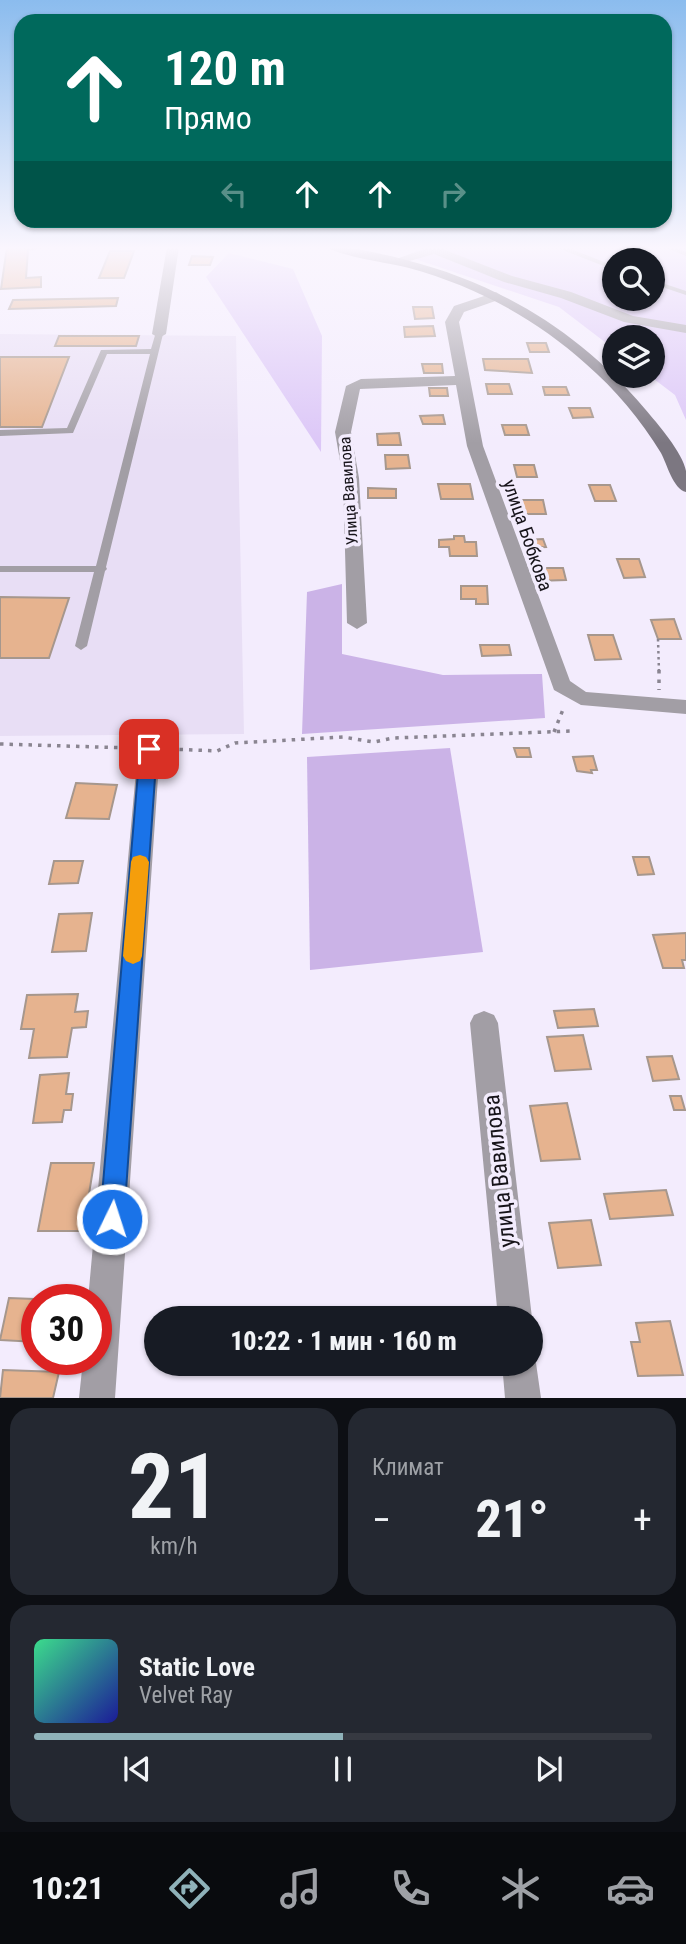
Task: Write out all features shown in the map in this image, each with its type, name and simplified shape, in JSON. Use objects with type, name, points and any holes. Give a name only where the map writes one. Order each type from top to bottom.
[{"type":"street","points":[[159,334],[163,312]]},
{"type":"street","name":"улица Бобкова","points":[[457,312],[452,322],[475,446],[537,624],[561,685],[566,688]]},
{"type":"street","points":[[527,312],[542,320],[595,361],[647,421],[686,487]]},
{"type":"street","points":[[613,312],[670,328],[686,329]]},
{"type":"street","name":"Улица Вавилова","points":[[357,623],[351,478],[343,432],[353,386],[361,383],[463,380]]},
{"type":"street","points":[[566,688],[582,698],[686,707]]},
{"type":"street","points":[[97,1398],[149,749]]},
{"type":"street","name":"улица Вавилова","points":[[484,1023],[513,1306]]},
{"type":"street","points":[[520,1376],[523,1398]]},
{"type":"lane","points":[[81,646],[159,334]]},
{"type":"lane","points":[[0,433],[70,431],[104,352],[153,351]]},
{"type":"lane","points":[[0,569],[102,569]]},
{"type":"path","points":[[658,639],[657,685],[663,706]]},
{"type":"path","points":[[554,732],[559,725],[566,688]]},
{"type":"path","points":[[0,744],[217,751],[235,743],[343,737],[374,743],[393,738],[572,731]]},
{"type":"shaded area","points":[[229,312],[312,312],[322,336],[321,452]]},
{"type":"shaded area","points":[[566,312],[686,312],[686,420],[675,395],[665,387],[665,325],[602,325],[602,340]]},
{"type":"shaded area","points":[[0,334],[236,336],[244,734],[0,736]]},
{"type":"shaded area","points":[[342,584],[342,654],[443,675],[542,674],[545,718],[302,734],[307,592]]},
{"type":"shaded area","points":[[450,748],[483,952],[310,970],[307,757]]},
{"type":"building","points":[[414,312],[433,312],[434,318],[415,319]]},
{"type":"building","points":[[433,326],[435,336],[405,337],[404,327]]},
{"type":"building","points":[[59,336],[139,336],[136,346],[55,346]]},
{"type":"building","points":[[527,343],[546,343],[549,352],[530,352]]},
{"type":"building","points":[[0,357],[69,357],[42,427],[0,427]]},
{"type":"building","points":[[483,359],[528,359],[532,373],[485,370]]},
{"type":"building","points":[[422,364],[442,364],[443,373],[424,373]]},
{"type":"building","points":[[486,384],[509,384],[512,394],[488,394]]},
{"type":"building","points":[[543,387],[566,387],[569,395],[545,395]]},
{"type":"building","points":[[429,388],[447,388],[448,396],[430,396]]},
{"type":"building","points":[[569,408],[590,408],[593,417],[573,418]]},
{"type":"building","points":[[443,415],[445,424],[423,424],[420,416]]},
{"type":"building","points":[[502,425],[526,425],[529,435],[505,435]]},
{"type":"building","points":[[399,433],[401,445],[378,445],[377,434]]},
{"type":"building","points":[[385,455],[408,455],[410,468],[386,469]]},
{"type":"building","points":[[514,465],[534,465],[537,477],[517,477]]},
{"type":"building","points":[[438,484],[470,484],[473,499],[441,499]]},
{"type":"building","points":[[589,485],[610,485],[616,501],[595,501]]},
{"type":"building","points":[[368,488],[396,489],[396,498],[368,498]]},
{"type":"building","points":[[514,500],[543,500],[546,514],[516,514]]},
{"type":"building","points":[[454,536],[464,536],[465,542],[476,542],[477,556],[450,556],[449,547],[439,547],[439,540],[454,539]]},
{"type":"building","points":[[543,539],[546,547],[525,548],[523,540]]},
{"type":"building","points":[[617,559],[639,559],[645,577],[624,578]]},
{"type":"building","points":[[531,568],[563,568],[566,580],[535,581]]},
{"type":"building","points":[[461,586],[487,586],[488,604],[476,604],[476,599],[461,599]]},
{"type":"building","points":[[0,597],[69,598],[49,658],[0,658]]},
{"type":"building","points":[[674,619],[681,639],[658,639],[651,620]]},
{"type":"building","points":[[588,635],[613,635],[621,659],[595,660]]},
{"type":"building","points":[[480,645],[509,645],[511,655],[482,656]]},
{"type":"building","points":[[514,748],[529,748],[531,757],[517,757]]},
{"type":"building","points":[[593,756],[597,770],[591,770],[592,773],[577,771],[573,757]]},
{"type":"building","points":[[76,783],[117,785],[109,819],[66,818]]},
{"type":"building","points":[[633,857],[649,857],[654,874],[638,875]]},
{"type":"building","points":[[54,861],[83,861],[78,883],[49,884]]},
{"type":"building","points":[[92,913],[86,951],[52,952],[59,914]]},
{"type":"building","points":[[686,933],[686,960],[682,960],[684,968],[663,968],[653,935]]},
{"type":"building","points":[[78,994],[75,1012],[88,1011],[86,1027],[72,1028],[67,1057],[29,1058],[34,1029],[21,1029],[27,995]]},
{"type":"building","points":[[594,1009],[598,1026],[558,1028],[554,1011]]},
{"type":"building","points":[[583,1035],[591,1069],[555,1071],[547,1037]]},
{"type":"building","points":[[672,1056],[679,1079],[653,1081],[647,1057]]},
{"type":"building","points":[[69,1073],[66,1094],[73,1094],[71,1110],[64,1110],[62,1122],[33,1123],[40,1075]]},
{"type":"building","points":[[670,1096],[681,1096],[685,1110],[674,1110]]},
{"type":"building","points":[[567,1103],[580,1159],[541,1161],[530,1106]]},
{"type":"building","points":[[51,1163],[94,1163],[83,1231],[38,1231]]},
{"type":"building","points":[[666,1190],[673,1215],[610,1219],[604,1194]]},
{"type":"building","points":[[591,1220],[601,1265],[558,1268],[549,1223]]},
{"type":"building","points":[[9,1298],[21,1298],[21,1341],[0,1340]]},
{"type":"building","points":[[670,1321],[683,1375],[638,1376],[631,1342],[640,1342],[636,1323]]},
{"type":"building","points":[[3,1370],[21,1371],[21,1375],[58,1375],[53,1398],[0,1398]]},
{"type":"slow traffic","points":[[133,956],[140,862]]},
{"type":"route","points":[[112,1219],[149,749]]}]
